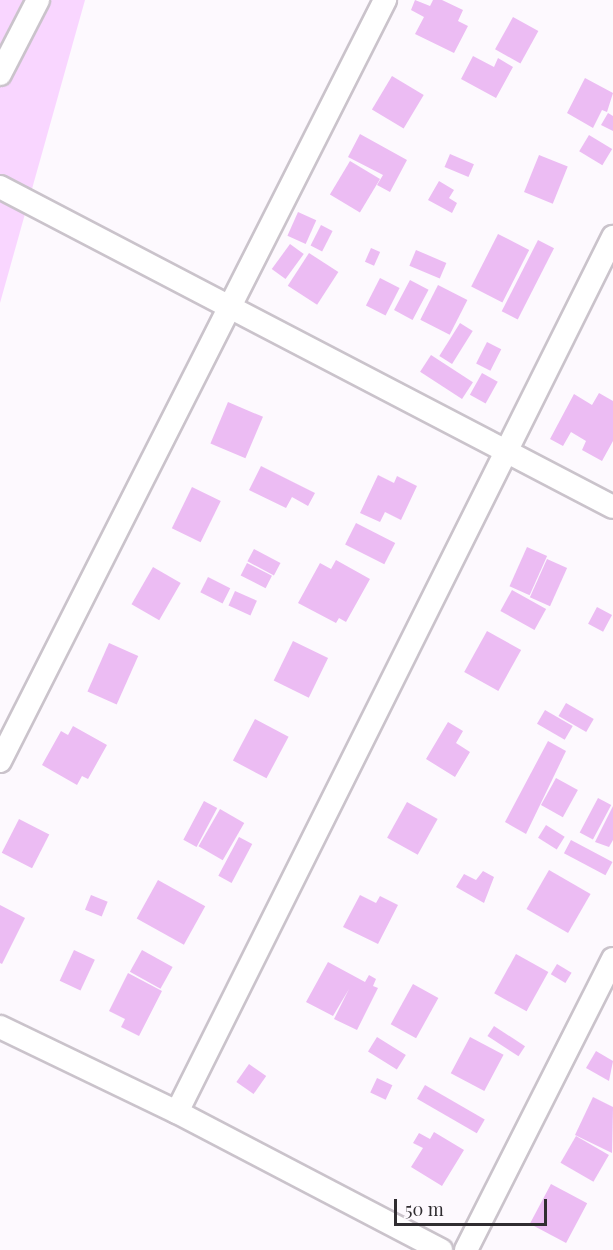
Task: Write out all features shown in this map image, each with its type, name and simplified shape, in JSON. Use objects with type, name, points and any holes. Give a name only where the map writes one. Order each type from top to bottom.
[{"type":"street","points":[[0,74],[38,0]]},
{"type":"street","points":[[0,761],[385,0]]},
{"type":"street","points":[[0,187],[613,507]]},
{"type":"street","points":[[177,1112],[613,237]]},
{"type":"street","points":[[466,1250],[613,958]]},
{"type":"street","points":[[0,1027],[177,1112],[441,1250]]},
{"type":"shaded area","points":[[0,0],[85,0],[0,303]]},
{"type":"building","points":[[415,0],[430,6],[433,0],[442,0],[463,10],[458,21],[468,26],[454,53],[415,34],[424,17],[411,10]]},
{"type":"building","points":[[513,17],[538,31],[520,63],[495,49]]},
{"type":"building","points":[[473,56],[494,67],[498,58],[513,67],[496,98],[461,79]]},
{"type":"building","points":[[392,76],[424,95],[404,128],[372,109]]},
{"type":"building","points":[[585,78],[613,93],[607,112],[602,110],[593,128],[567,113]]},
{"type":"building","points":[[608,113],[613,116],[613,131],[601,125]]},
{"type":"building","points":[[360,134],[407,160],[390,192],[377,185],[383,175],[348,157]]},
{"type":"building","points":[[589,135],[612,149],[602,165],[579,151]]},
{"type":"building","points":[[450,154],[474,164],[468,177],[445,167]]},
{"type":"building","points":[[539,155],[568,167],[553,204],[524,192]]},
{"type":"building","points":[[350,161],[380,179],[360,212],[330,194]]},
{"type":"building","points":[[439,181],[454,190],[449,198],[457,203],[452,213],[428,200]]},
{"type":"building","points":[[298,212],[316,220],[306,244],[287,236]]},
{"type":"building","points":[[321,225],[333,231],[322,251],[311,245]]},
{"type":"building","points":[[498,234],[529,250],[502,302],[471,287]]},
{"type":"building","points":[[538,240],[554,248],[518,319],[502,311]]},
{"type":"building","points":[[290,244],[304,254],[286,279],[272,269]]},
{"type":"building","points":[[371,248],[380,252],[374,266],[365,262]]},
{"type":"building","points":[[416,250],[446,263],[440,279],[409,266]]},
{"type":"building","points":[[309,253],[338,272],[317,305],[288,286]]},
{"type":"building","points":[[380,278],[400,288],[386,316],[366,306]]},
{"type":"building","points":[[410,280],[429,290],[413,320],[394,310]]},
{"type":"building","points":[[438,285],[467,300],[450,335],[420,320]]},
{"type":"building","points":[[460,323],[473,331],[452,364],[439,356]]},
{"type":"building","points":[[487,342],[501,349],[490,371],[476,363]]},
{"type":"building","points":[[431,355],[473,382],[462,399],[420,372]]},
{"type":"building","points":[[482,373],[498,382],[486,404],[470,395]]},
{"type":"building","points":[[599,393],[613,401],[613,441],[602,461],[582,450],[586,441],[571,432],[563,446],[550,439],[574,394],[592,405]]},
{"type":"building","points":[[228,402],[263,417],[245,458],[210,443]]},
{"type":"building","points":[[261,466],[315,493],[308,506],[292,497],[286,508],[249,490]]},
{"type":"building","points":[[378,475],[394,483],[397,476],[417,486],[401,520],[385,512],[380,522],[360,513]]},
{"type":"building","points":[[192,487],[221,501],[201,542],[172,528]]},
{"type":"building","points":[[356,523],[395,543],[384,564],[345,544]]},
{"type":"building","points":[[527,547],[547,556],[530,595],[510,586]]},
{"type":"building","points":[[254,549],[280,563],[274,575],[247,561]]},
{"type":"building","points":[[547,559],[567,568],[550,606],[530,597]]},
{"type":"building","points":[[336,560],[370,579],[346,622],[339,618],[336,623],[298,603],[320,563],[331,569]]},
{"type":"building","points":[[247,563],[272,576],[266,588],[241,575]]},
{"type":"building","points":[[153,567],[181,583],[159,620],[132,604]]},
{"type":"building","points":[[208,577],[230,588],[223,603],[200,592]]},
{"type":"building","points":[[512,590],[546,609],[534,630],[500,611]]},
{"type":"building","points":[[235,591],[257,601],[250,615],[228,606]]},
{"type":"building","points":[[597,607],[612,615],[603,632],[588,624]]},
{"type":"building","points":[[487,631],[521,650],[498,691],[464,672]]},
{"type":"building","points":[[293,641],[328,658],[309,698],[274,681]]},
{"type":"building","points":[[109,643],[138,656],[117,704],[87,691]]},
{"type":"building","points":[[566,703],[594,719],[586,732],[558,716]]},
{"type":"building","points":[[545,710],[573,726],[565,740],[537,724]]},
{"type":"building","points":[[255,719],[289,737],[266,778],[233,760]]},
{"type":"building","points":[[448,722],[463,731],[456,743],[470,752],[455,777],[426,759]]},
{"type":"building","points":[[73,726],[107,745],[88,779],[82,776],[77,785],[42,765],[61,731],[68,735]]},
{"type":"building","points":[[548,741],[566,751],[526,834],[505,822]]},
{"type":"building","points":[[556,778],[578,790],[563,817],[541,805]]},
{"type":"building","points":[[598,798],[611,805],[593,839],[580,832]]},
{"type":"building","points":[[204,801],[217,808],[197,847],[183,840]]},
{"type":"building","points":[[407,802],[438,819],[418,855],[387,838]]},
{"type":"building","points":[[613,806],[613,840],[609,847],[595,842]]},
{"type":"building","points":[[220,809],[244,823],[223,860],[199,846]]},
{"type":"building","points":[[19,819],[49,834],[32,868],[2,853]]},
{"type":"building","points":[[546,825],[565,837],[557,849],[538,838]]},
{"type":"building","points":[[239,837],[252,844],[232,883],[218,876]]},
{"type":"building","points":[[571,840],[612,862],[605,875],[564,853]]},
{"type":"building","points":[[549,870],[591,894],[568,933],[526,909]]},
{"type":"building","points":[[483,871],[494,877],[484,903],[456,887],[464,874],[476,880]]},
{"type":"building","points":[[158,880],[205,906],[184,945],[137,918]]},
{"type":"building","points":[[91,895],[108,902],[102,917],[85,910]]},
{"type":"building","points":[[360,895],[376,903],[380,896],[398,905],[378,944],[343,927]]},
{"type":"building","points":[[0,905],[25,918],[2,964],[0,963]]},
{"type":"building","points":[[74,950],[95,960],[80,991],[60,981]]},
{"type":"building","points":[[142,950],[173,967],[160,989],[130,972]]},
{"type":"building","points":[[516,954],[548,972],[527,1011],[494,993]]},
{"type":"building","points":[[328,962],[365,982],[369,975],[376,979],[373,986],[378,988],[357,1030],[334,1019],[349,989],[333,1016],[306,1002]]},
{"type":"building","points":[[557,964],[572,973],[565,983],[551,974]]},
{"type":"building","points":[[128,973],[162,991],[139,1036],[121,1027],[125,1019],[109,1011]]},
{"type":"building","points":[[413,984],[438,998],[416,1038],[391,1024]]},
{"type":"building","points":[[494,1026],[525,1046],[518,1056],[487,1036]]},
{"type":"building","points":[[377,1037],[406,1055],[397,1069],[368,1051]]},
{"type":"building","points":[[470,1037],[504,1055],[484,1091],[451,1073]]},
{"type":"building","points":[[596,1051],[613,1061],[609,1081],[586,1068]]},
{"type":"building","points":[[249,1064],[266,1076],[254,1094],[236,1082]]},
{"type":"building","points":[[377,1078],[392,1085],[386,1100],[370,1093]]},
{"type":"building","points":[[425,1085],[485,1120],[477,1133],[417,1099]]},
{"type":"building","points":[[593,1097],[613,1107],[612,1153],[575,1135]]},
{"type":"building","points":[[434,1132],[464,1150],[442,1186],[411,1167],[423,1148],[413,1143],[419,1133],[430,1139]]},
{"type":"building","points":[[576,1136],[609,1155],[593,1182],[560,1163]]},
{"type":"building","points":[[551,1184],[587,1203],[566,1243],[530,1224]]}]
